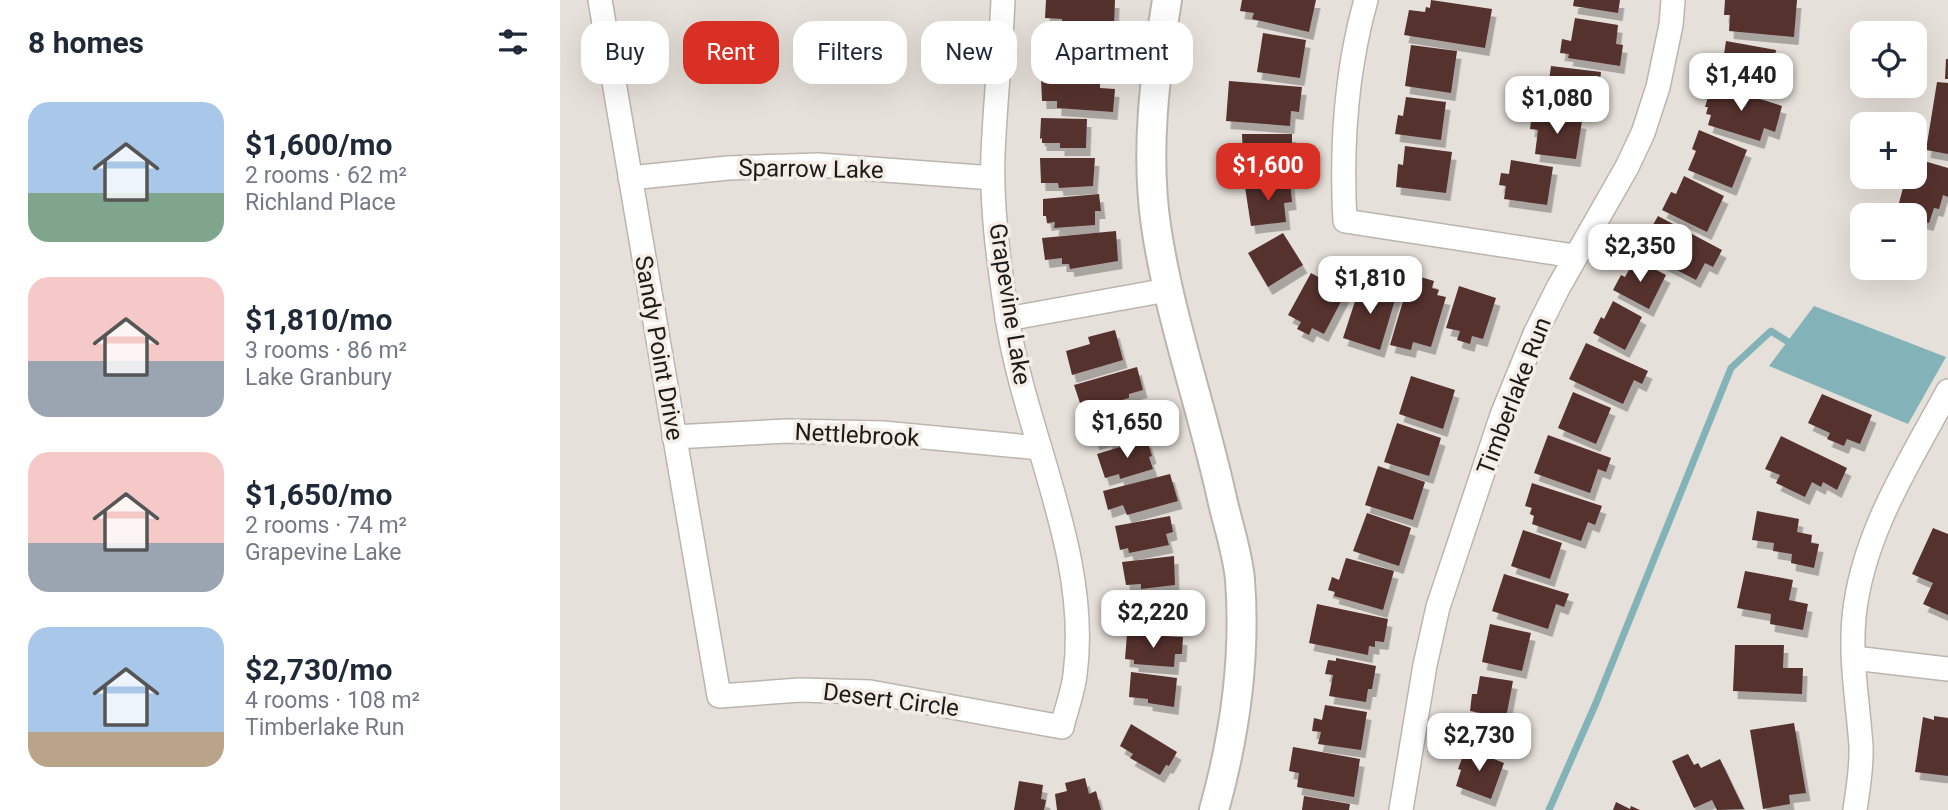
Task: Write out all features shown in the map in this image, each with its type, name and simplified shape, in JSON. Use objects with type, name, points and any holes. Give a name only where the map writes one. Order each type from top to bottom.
[{"type":"street","name":"Sandy Point Drive","points":[[600,0],[719,696]]},
{"type":"street","name":"Grapevine Lake","points":[[1003,0],[993,178],[1007,319],[1020,382],[1065,543],[1076,600],[1075,676],[1062,727]]},
{"type":"street","points":[[1167,0],[1155,72],[1150,141],[1155,223],[1167,290],[1214,459],[1240,578],[1242,640],[1238,702],[1227,764],[1214,810]]},
{"type":"street","points":[[1366,0],[1352,73],[1344,146],[1345,221],[1574,256]]},
{"type":"street","name":"Timberlake Run","points":[[1401,810],[1425,665],[1438,607],[1502,415],[1535,334],[1574,256],[1628,167],[1643,133],[1658,87],[1671,24],[1673,0]]},
{"type":"street","name":"Sparrow Lake","points":[[630,177],[728,168],[818,165],[993,178]]},
{"type":"street","points":[[1007,319],[1167,290]]},
{"type":"street","points":[[1856,810],[1861,750],[1854,619],[1859,580],[1872,538],[1890,499],[1948,391]]},
{"type":"street","name":"Nettlebrook","points":[[674,437],[787,431],[883,433],[1040,448]]},
{"type":"street","points":[[1854,658],[1948,669]]},
{"type":"street","name":"Desert Circle","points":[[719,696],[800,690],[870,692],[1062,727]]},
{"type":"water","points":[[1814,306],[1946,357],[1908,424],[1769,366]]},
{"type":"building","points":[[1046,0],[1115,0],[1114,21],[1062,21],[1045,18]]},
{"type":"building","points":[[1242,0],[1316,0],[1309,32],[1252,19],[1254,13],[1240,11]]},
{"type":"building","points":[[1431,0],[1492,9],[1485,48],[1404,35],[1409,10],[1425,12],[1426,7],[1430,8]]},
{"type":"building","points":[[1574,0],[1620,0],[1618,13],[1573,6]]},
{"type":"building","points":[[1725,0],[1797,0],[1794,37],[1729,31],[1730,15],[1724,15]]},
{"type":"building","points":[[1575,18],[1618,25],[1616,44],[1623,45],[1620,66],[1568,58],[1569,54],[1560,53],[1562,39],[1571,41]]},
{"type":"building","points":[[1263,33],[1306,40],[1300,78],[1257,72]]},
{"type":"building","points":[[1726,41],[1776,50],[1770,86],[1721,78],[1719,60],[1723,61]]},
{"type":"building","points":[[1411,45],[1457,51],[1451,93],[1405,86]]},
{"type":"building","points":[[1948,59],[1948,79],[1945,79]]},
{"type":"building","points":[[1551,66],[1601,72],[1596,112],[1546,106],[1547,102],[1537,101],[1538,87],[1548,88]]},
{"type":"building","points":[[1229,81],[1302,87],[1299,112],[1291,111],[1290,126],[1226,121]]},
{"type":"building","points":[[1937,82],[1948,83],[1948,154],[1927,150]]},
{"type":"building","points":[[1041,84],[1100,84],[1100,88],[1115,89],[1113,112],[1057,108],[1057,101],[1042,101]]},
{"type":"building","points":[[1712,84],[1782,106],[1775,132],[1764,128],[1760,141],[1708,125],[1711,115],[1706,114],[1708,107],[1705,107]]},
{"type":"building","points":[[1406,97],[1446,102],[1441,140],[1395,134],[1398,115],[1403,116]]},
{"type":"building","points":[[1532,114],[1582,121],[1576,159],[1535,154],[1538,130],[1530,129]]},
{"type":"building","points":[[1041,118],[1087,119],[1086,148],[1060,148],[1060,143],[1042,143]]},
{"type":"building","points":[[1699,130],[1747,150],[1732,188],[1688,170],[1696,151],[1692,149]]},
{"type":"building","points":[[1242,134],[1292,134],[1292,175],[1243,175],[1243,171],[1235,170],[1235,157],[1243,157]]},
{"type":"building","points":[[1405,146],[1452,152],[1446,193],[1396,187],[1398,164],[1403,165]]},
{"type":"building","points":[[1040,158],[1095,158],[1093,186],[1059,188],[1058,183],[1041,183]]},
{"type":"building","points":[[1511,160],[1553,167],[1547,205],[1504,199],[1506,186],[1499,185],[1501,173],[1509,174]]},
{"type":"building","points":[[1927,162],[1948,168],[1948,197],[1943,195],[1939,209],[1934,208],[1929,223],[1927,203],[1899,203],[1903,189],[1927,189]]},
{"type":"building","points":[[1684,176],[1724,196],[1707,232],[1662,210],[1671,192],[1676,194]]},
{"type":"building","points":[[1290,181],[1292,202],[1284,203],[1286,222],[1251,226],[1245,187]]},
{"type":"building","points":[[1099,194],[1101,211],[1095,211],[1095,225],[1054,228],[1055,222],[1047,223],[1046,216],[1043,216],[1043,199]]},
{"type":"building","points":[[1658,216],[1722,250],[1713,267],[1705,263],[1696,280],[1646,254],[1653,241],[1646,237]]},
{"type":"building","points":[[1116,231],[1118,261],[1070,269],[1069,264],[1062,264],[1062,258],[1045,260],[1042,238]]},
{"type":"building","points":[[1283,233],[1303,265],[1268,287],[1248,253]]},
{"type":"building","points":[[1635,259],[1666,275],[1649,309],[1613,290],[1621,275],[1625,277]]},
{"type":"building","points":[[1311,273],[1346,292],[1324,334],[1312,328],[1309,335],[1297,329],[1301,322],[1288,315]]},
{"type":"building","points":[[1411,274],[1434,281],[1432,288],[1439,290],[1437,295],[1446,297],[1431,347],[1413,342],[1411,350],[1390,345]]},
{"type":"building","points":[[1361,283],[1397,293],[1380,350],[1343,338]]},
{"type":"building","points":[[1459,286],[1496,298],[1483,339],[1472,336],[1470,344],[1457,340],[1460,331],[1446,328]]},
{"type":"building","points":[[1613,301],[1642,317],[1625,350],[1593,333]]},
{"type":"building","points":[[1115,330],[1123,360],[1072,375],[1066,351],[1090,344],[1088,337]]},
{"type":"building","points":[[1586,343],[1648,371],[1642,384],[1634,380],[1623,404],[1569,379]]},
{"type":"building","points":[[1137,367],[1143,390],[1129,394],[1129,398],[1098,407],[1097,402],[1081,406],[1074,385]]},
{"type":"building","points":[[1411,376],[1455,390],[1443,429],[1399,414]]},
{"type":"building","points":[[1573,392],[1611,408],[1596,444],[1558,428]]},
{"type":"building","points":[[1822,394],[1872,415],[1860,444],[1847,439],[1844,446],[1827,439],[1830,433],[1808,423]]},
{"type":"building","points":[[1140,403],[1145,419],[1139,421],[1142,434],[1108,443],[1107,439],[1095,442],[1087,419]]},
{"type":"building","points":[[1397,423],[1441,438],[1429,476],[1384,462]]},
{"type":"building","points":[[1548,435],[1611,458],[1606,472],[1598,469],[1590,493],[1534,473]]},
{"type":"building","points":[[1781,436],[1847,468],[1837,490],[1823,482],[1821,487],[1812,482],[1805,497],[1776,483],[1780,475],[1765,469]]},
{"type":"building","points":[[1147,439],[1153,469],[1120,479],[1119,474],[1105,478],[1097,454]]},
{"type":"building","points":[[1378,466],[1425,482],[1413,520],[1365,505]]},
{"type":"building","points":[[1170,474],[1178,501],[1127,515],[1123,505],[1108,510],[1103,491]]},
{"type":"building","points":[[1532,483],[1602,506],[1595,525],[1588,522],[1581,541],[1532,524],[1532,508],[1525,506]]},
{"type":"building","points":[[1757,511],[1799,519],[1797,532],[1812,535],[1811,543],[1819,544],[1814,568],[1791,563],[1792,554],[1773,551],[1774,543],[1752,540]]},
{"type":"building","points":[[1367,513],[1411,528],[1399,566],[1353,551]]},
{"type":"building","points":[[1170,516],[1173,532],[1166,534],[1169,545],[1129,553],[1128,548],[1120,550],[1115,526]]},
{"type":"building","points":[[1933,528],[1948,534],[1948,615],[1923,604],[1933,583],[1912,574]]},
{"type":"building","points":[[1523,530],[1562,543],[1550,579],[1511,566]]},
{"type":"building","points":[[1174,556],[1175,585],[1141,589],[1141,584],[1126,585],[1122,562]]},
{"type":"building","points":[[1346,558],[1394,571],[1383,610],[1334,596],[1335,592],[1328,590],[1332,577],[1339,580]]},
{"type":"building","points":[[1745,571],[1793,580],[1789,600],[1808,604],[1803,630],[1770,624],[1771,614],[1737,608]]},
{"type":"building","points":[[1504,574],[1569,594],[1564,607],[1556,604],[1548,629],[1492,611]]},
{"type":"building","points":[[1193,596],[1195,624],[1142,626],[1141,619],[1127,619],[1125,614],[1125,598]]},
{"type":"building","points":[[1317,604],[1388,619],[1384,642],[1375,641],[1375,647],[1369,646],[1368,655],[1309,643]]},
{"type":"building","points":[[1490,624],[1531,633],[1522,671],[1482,662]]},
{"type":"building","points":[[1127,634],[1183,637],[1182,654],[1175,654],[1174,667],[1134,664],[1134,660],[1125,659]]},
{"type":"building","points":[[1735,645],[1784,645],[1783,668],[1803,668],[1802,694],[1733,691]]},
{"type":"building","points":[[1336,658],[1376,666],[1372,689],[1368,689],[1366,702],[1329,696],[1333,675],[1325,674],[1328,660],[1336,661]]},
{"type":"building","points":[[1131,672],[1177,678],[1174,707],[1148,703],[1148,699],[1129,697]]},
{"type":"building","points":[[1480,676],[1513,681],[1506,718],[1470,711],[1472,694],[1477,694]]},
{"type":"building","points":[[1325,705],[1367,712],[1361,750],[1318,744],[1321,732],[1312,731],[1314,718],[1322,720]]},
{"type":"building","points":[[1934,716],[1948,718],[1948,776],[1915,772],[1923,717],[1934,720]]},
{"type":"building","points":[[1794,723],[1806,793],[1789,795],[1790,804],[1763,809],[1750,730]]},
{"type":"building","points":[[1131,724],[1177,752],[1160,775],[1130,758],[1133,754],[1120,746]]},
{"type":"building","points":[[1293,747],[1360,759],[1354,797],[1297,787],[1299,773],[1289,771]]},
{"type":"building","points":[[1466,748],[1504,763],[1491,799],[1456,786],[1461,770],[1458,769]]},
{"type":"building","points":[[1688,754],[1694,765],[1698,763],[1701,768],[1720,759],[1744,809],[1717,810],[1712,800],[1694,808],[1672,761]]},
{"type":"building","points":[[1085,778],[1089,794],[1096,791],[1101,810],[1057,810],[1055,794],[1067,791],[1065,783]]},
{"type":"building","points":[[1019,781],[1043,785],[1041,799],[1046,800],[1044,810],[1014,810]]},
{"type":"building","points":[[1304,796],[1350,804],[1349,810],[1302,810]]},
{"type":"building","points":[[1616,802],[1630,809],[1631,806],[1640,810],[1613,810]]},
{"type":"waterway","points":[[1549,810],[1596,703],[1731,368],[1771,331],[1793,345]]}]
